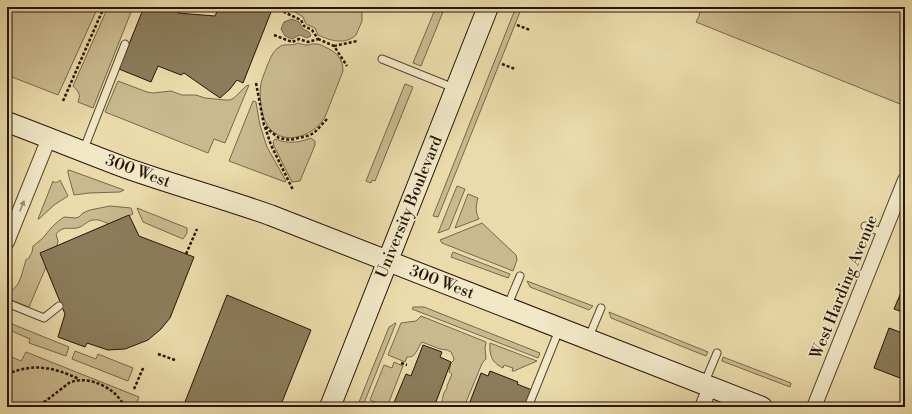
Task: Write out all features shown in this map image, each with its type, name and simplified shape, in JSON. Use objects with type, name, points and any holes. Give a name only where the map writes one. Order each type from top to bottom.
[{"type":"street","name":"University Boulevard","points":[[330,407],[488,7]]},
{"type":"street","name":"300 West","points":[[7,122],[140,173],[263,213],[762,407]]},
{"type":"street","points":[[7,242],[49,138]]},
{"type":"street","name":"West Harding Avenue","points":[[814,407],[905,180]]},
{"type":"street","points":[[702,407],[707,386]]},
{"type":"lane","points":[[83,151],[124,44]]},
{"type":"lane","points":[[382,59],[456,89]]},
{"type":"lane","points":[[865,226],[884,233]]},
{"type":"lane","points":[[507,307],[520,276]]},
{"type":"lane","points":[[7,304],[44,318],[60,306]]},
{"type":"lane","points":[[588,339],[601,308]]},
{"type":"lane","points":[[528,407],[560,328]]},
{"type":"lane","points":[[707,386],[717,353]]},
{"type":"path","points":[[63,101],[104,7]]},
{"type":"path","points":[[368,7],[369,11]]},
{"type":"path","points":[[284,12],[301,20],[304,26],[312,30],[318,39],[334,46],[347,66]]},
{"type":"path","points":[[517,25],[530,30]]},
{"type":"path","points":[[274,35],[292,42],[299,39],[308,42],[318,39]]},
{"type":"path","points":[[334,46],[358,41]]},
{"type":"path","points":[[502,64],[515,69]]},
{"type":"path","points":[[256,83],[264,125],[271,145],[293,190]]},
{"type":"path","points":[[264,125],[270,132],[279,138],[290,140],[314,133],[327,119]]},
{"type":"path","points":[[186,254],[197,229]]},
{"type":"path","points":[[158,354],[175,360]]},
{"type":"path","points":[[400,363],[407,365]]},
{"type":"path","points":[[134,390],[144,366]]},
{"type":"path","points":[[7,374],[22,369],[43,367],[58,371],[98,384],[108,389],[114,393],[125,407]]},
{"type":"path","points":[[34,407],[69,383],[80,379]]},
{"type":"shaded area","points":[[7,7],[98,7],[58,95],[7,75]]},
{"type":"shaded area","points":[[108,7],[133,7],[93,108],[78,102],[79,94],[73,86]]},
{"type":"shaded area","points":[[293,7],[362,7],[362,21],[356,35],[352,38],[343,41],[328,39],[318,35],[315,28],[306,24],[303,17],[295,12]]},
{"type":"shaded area","points":[[436,7],[445,7],[421,66],[413,63]]},
{"type":"shaded area","points":[[516,7],[522,7],[438,217],[433,216]]},
{"type":"shaded area","points":[[701,7],[905,7],[905,106],[696,22]]},
{"type":"shaded area","points":[[292,19],[299,22],[303,29],[309,32],[311,36],[307,38],[300,35],[292,39],[285,36],[281,29],[284,22]]},
{"type":"shaded area","points":[[298,43],[306,45],[319,44],[332,51],[342,62],[343,71],[325,117],[319,125],[312,131],[303,135],[286,137],[278,135],[270,129],[265,121],[261,108],[260,88],[267,66],[274,52],[280,46]]},
{"type":"shaded area","points":[[118,81],[147,92],[153,93],[171,91],[182,95],[196,95],[205,98],[225,100],[234,98],[246,86],[249,85],[225,143],[214,139],[208,153],[105,112]]},
{"type":"shaded area","points":[[405,84],[413,87],[375,181],[372,180],[371,183],[366,181]]},
{"type":"shaded area","points":[[253,101],[256,102],[260,125],[267,147],[286,181],[285,182],[229,161]]},
{"type":"shaded area","points":[[311,138],[315,141],[315,145],[300,181],[292,182],[273,142],[275,139],[284,142],[293,142]]},
{"type":"shaded area","points":[[68,170],[124,190],[120,192],[74,195]]},
{"type":"shaded area","points":[[60,180],[68,196],[54,205],[38,219],[53,181],[56,183]]},
{"type":"shaded area","points":[[457,186],[465,189],[449,229],[438,233]]},
{"type":"shaded area","points":[[468,194],[478,198],[476,208],[479,219],[455,228]]},
{"type":"shaded area","points":[[110,206],[131,208],[133,214],[109,224],[100,220],[92,220],[77,228],[65,228],[59,231],[56,234],[58,241],[57,246],[46,267],[29,307],[9,299],[7,296],[18,284],[26,260],[32,252],[33,246],[43,238],[55,224],[64,217],[75,218],[90,210]]},
{"type":"shaded area","points":[[137,208],[187,228],[187,233],[183,239],[143,222]]},
{"type":"shaded area","points":[[482,223],[516,255],[517,260],[513,271],[442,243],[440,240]]},
{"type":"shaded area","points":[[453,252],[510,274],[508,278],[451,257]]},
{"type":"shaded area","points":[[527,281],[593,306],[589,310],[530,287]]},
{"type":"shaded area","points":[[413,307],[424,307],[540,353],[538,358],[412,309]]},
{"type":"shaded area","points":[[609,312],[708,352],[706,356],[611,318]]},
{"type":"shaded area","points":[[421,316],[486,342],[486,359],[481,366],[464,407],[440,407],[452,374],[449,372],[451,363],[454,360],[451,352],[422,342],[414,355],[412,357],[407,357],[405,362],[388,355],[401,323],[416,321]]},
{"type":"shaded area","points":[[7,322],[69,347],[66,356],[29,343],[30,339],[7,329]]},
{"type":"shaded area","points":[[395,323],[364,403],[359,402],[389,327]]},
{"type":"shaded area","points":[[490,343],[537,361],[514,371],[512,371],[513,368],[504,365],[503,368],[496,364],[492,358]]},
{"type":"shaded area","points":[[75,351],[96,359],[98,354],[133,368],[128,381],[72,359]]},
{"type":"shaded area","points":[[26,352],[139,397],[135,407],[7,407],[7,355],[21,361]]},
{"type":"shaded area","points":[[723,357],[791,383],[790,387],[722,361]]},
{"type":"shaded area","points":[[394,362],[403,366],[387,407],[370,400],[384,365],[392,368]]},
{"type":"building","points":[[144,7],[180,7],[178,13],[215,16],[219,7],[273,7],[243,83],[237,80],[220,98],[184,73],[181,75],[158,66],[151,82],[119,69]]},
{"type":"building","points":[[129,215],[139,236],[194,257],[170,318],[161,329],[148,340],[125,349],[108,350],[87,343],[85,347],[58,337],[65,314],[40,253]]},
{"type":"building","points":[[905,283],[905,313],[894,309]]},
{"type":"building","points":[[227,295],[311,330],[280,407],[183,407]]},
{"type":"building","points":[[889,328],[905,334],[905,380],[874,368]]},
{"type":"building","points":[[423,345],[442,352],[440,357],[451,362],[434,407],[398,407],[393,405],[406,374],[411,376]]},
{"type":"building","points":[[490,371],[518,382],[517,384],[532,390],[525,406],[521,404],[520,407],[468,407],[481,373],[488,376]]}]
